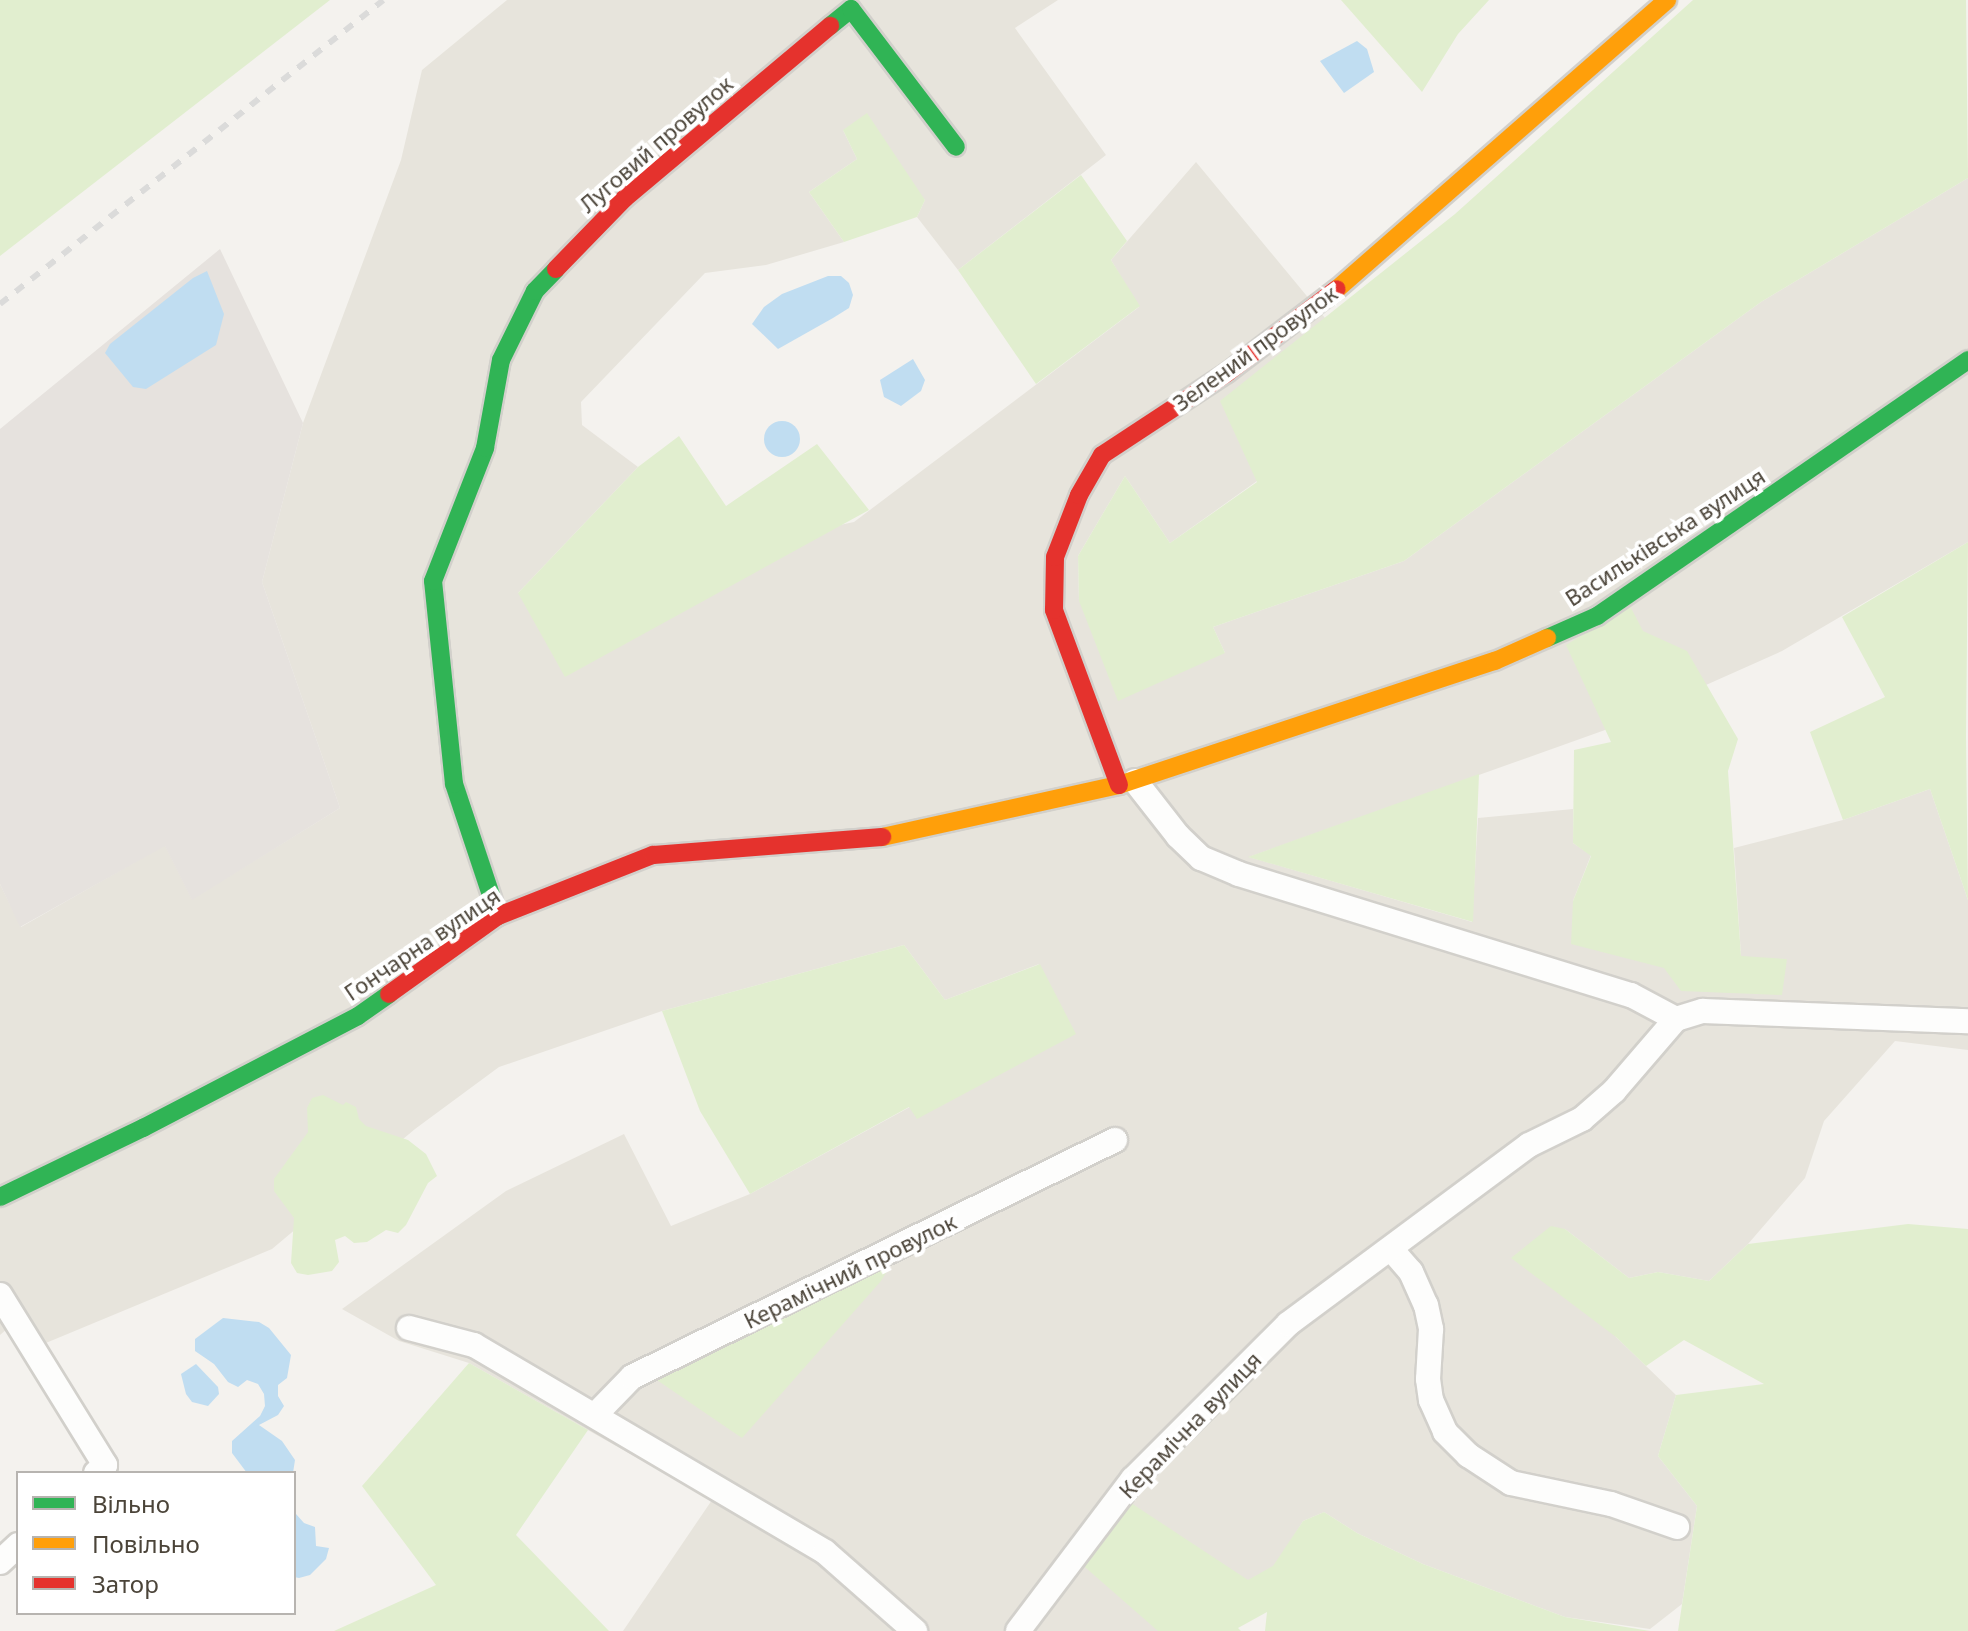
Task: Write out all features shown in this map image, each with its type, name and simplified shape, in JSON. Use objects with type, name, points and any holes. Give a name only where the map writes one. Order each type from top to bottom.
[{"type":"street","name":"Зелений провулок","points":[[1127,783],[1054,610],[1055,557],[1079,495],[1102,455],[1227,373],[1355,275],[1667,0]]},
{"type":"street","name":"Луговий провулок","points":[[498,916],[454,784],[433,581],[485,448],[501,360],[535,291],[625,198],[854,5],[956,147]]},
{"type":"street","name":"Васильківська вулиця","points":[[1127,783],[1495,661],[1597,616],[1968,360]]},
{"type":"street","name":"Гончарна вулиця","points":[[0,1197],[143,1128],[358,1016],[498,916],[653,855],[898,836],[1127,783]]},
{"type":"street","points":[[1127,783],[1201,858],[1239,874],[1631,995],[1676,1019],[1703,1011],[1968,1021]]},
{"type":"street","name":"Керамічна вулиця","points":[[1018,1631],[1133,1479],[1288,1324],[1529,1145],[1582,1119],[1614,1091],[1676,1019]]},
{"type":"street","name":"Керамічний провулок","points":[[595,1415],[632,1377],[1115,1140]]},
{"type":"street","points":[[1391,1249],[1411,1272],[1426,1305],[1431,1329],[1428,1379],[1431,1400],[1445,1432],[1468,1455],[1511,1483],[1611,1504],[1677,1527]]},
{"type":"street","points":[[0,1295],[105,1465],[98,1471]]},
{"type":"street","points":[[409,1328],[474,1345],[825,1552],[861,1580],[915,1631]]},
{"type":"street","points":[[0,1562],[16,1547]]},
{"type":"shaded area","points":[[507,0],[1058,0],[1015,28],[1106,155],[958,270],[917,217],[925,200],[843,130],[857,159],[809,192],[844,242],[766,265],[705,273],[581,402],[582,425],[638,467],[518,593],[854,522],[1139,307],[1111,260],[1196,162],[1325,318],[1257,481],[1170,543],[1125,476],[1078,556],[1079,601],[1225,653],[1213,627],[1404,561],[1761,302],[1968,178],[1968,542],[1782,651],[1605,730],[1249,857],[1472,922],[1478,818],[1573,809],[1573,843],[1591,855],[1573,901],[1741,956],[1734,848],[1843,820],[1930,789],[1968,900],[1968,1050],[1895,1041],[1824,1121],[1805,1178],[1748,1244],[1709,1281],[1658,1272],[1629,1278],[1565,1229],[1616,1337],[1676,1395],[1658,1456],[1697,1506],[1682,1604],[1650,1629],[1565,1617],[1423,1564],[1357,1533],[1324,1512],[1303,1521],[1237,1628],[1239,1631],[623,1631],[712,1500],[469,1363],[399,1341],[342,1309],[506,1191],[624,1134],[671,1226],[750,1194],[910,1107],[918,1118],[1039,964],[945,1000],[904,945],[662,1011],[499,1067],[415,1129],[272,1249],[41,1345],[16,1321],[0,1335],[0,884],[21,927],[165,845],[192,899],[340,808],[262,582],[303,423],[401,160],[422,70]]},
{"type":"shaded area","points":[[220,249],[303,423],[262,582],[340,808],[192,900],[165,846],[20,927],[0,884],[0,429]]},
{"type":"green space","points":[[0,0],[330,0],[0,256]]},
{"type":"green space","points":[[1341,0],[1489,0],[1458,34],[1422,92]]},
{"type":"green space","points":[[1693,0],[1966,0],[1968,178],[1761,302],[1404,561],[1213,627],[1225,653],[1118,701],[1079,601],[1078,556],[1125,476],[1170,543],[1257,482],[1220,401],[1455,214]]},
{"type":"green space","points":[[867,113],[925,200],[917,217],[844,242],[809,192],[857,159],[843,130]]},
{"type":"green space","points":[[1081,175],[1127,241],[1111,260],[1140,306],[1036,384],[958,270]]},
{"type":"green space","points":[[679,436],[726,506],[817,444],[869,510],[565,677],[518,593],[638,467]]},
{"type":"green space","points":[[1968,542],[1968,900],[1930,789],[1843,820],[1810,732],[1885,697],[1842,617]]},
{"type":"green space","points":[[1630,606],[1643,631],[1687,651],[1738,739],[1728,771],[1741,956],[1787,959],[1782,995],[1681,991],[1664,968],[1571,944],[1573,901],[1591,856],[1573,843],[1574,750],[1611,742],[1566,645]]},
{"type":"green space","points":[[1479,774],[1473,922],[1248,857]]},
{"type":"green space","points":[[904,945],[945,1000],[1040,964],[1076,1034],[917,1119],[909,1107],[750,1194],[700,1111],[662,1011]]},
{"type":"green space","points":[[323,1095],[343,1105],[346,1102],[356,1107],[359,1119],[366,1126],[408,1140],[426,1154],[437,1176],[428,1183],[406,1225],[398,1233],[386,1230],[367,1242],[354,1243],[345,1236],[335,1240],[339,1262],[332,1271],[308,1275],[297,1273],[291,1263],[294,1218],[274,1191],[274,1179],[308,1132],[307,1108],[312,1098]]},
{"type":"green space","points":[[1908,1224],[1968,1229],[1968,1631],[1678,1631],[1697,1506],[1658,1456],[1676,1395],[1764,1384],[1684,1340],[1646,1366],[1616,1337],[1511,1258],[1551,1226],[1565,1229],[1629,1278],[1658,1272],[1709,1281],[1748,1244]]},
{"type":"green space","points":[[894,1259],[881,1281],[742,1438],[651,1376]]},
{"type":"green space","points":[[469,1363],[588,1430],[516,1535],[609,1631],[334,1631],[436,1585],[362,1486]]},
{"type":"green space","points":[[1131,1503],[1248,1580],[1273,1566],[1303,1521],[1324,1512],[1357,1533],[1423,1564],[1565,1617],[1650,1631],[1265,1631],[1267,1612],[1238,1628],[1241,1631],[1158,1631],[1078,1561]]},
{"type":"water","points":[[1357,41],[1367,49],[1374,72],[1344,93],[1320,61]]},
{"type":"water","points":[[207,271],[224,314],[216,345],[146,389],[133,387],[105,353],[110,344],[193,278]]},
{"type":"water","points":[[828,276],[841,276],[849,283],[853,295],[849,308],[778,349],[752,324],[764,307],[782,294]]},
{"type":"water","points":[[913,359],[925,380],[921,391],[901,406],[884,397],[880,380]]},
{"type":"water","points":[[782,421],[795,426],[800,439],[795,452],[782,457],[769,452],[764,439],[769,426]]},
{"type":"water","points":[[223,1318],[259,1322],[269,1328],[291,1355],[287,1378],[278,1385],[278,1396],[284,1406],[278,1415],[259,1425],[282,1441],[295,1460],[293,1471],[246,1471],[232,1453],[232,1441],[260,1416],[265,1406],[264,1394],[258,1384],[247,1380],[238,1387],[228,1382],[214,1364],[195,1351],[195,1339]]},
{"type":"water","points":[[196,1364],[218,1387],[219,1394],[208,1406],[192,1402],[186,1394],[181,1374]]},
{"type":"water","points":[[296,1514],[304,1523],[315,1527],[316,1546],[329,1548],[326,1559],[310,1575],[296,1577]]},
{"type":"railway","points":[[0,304],[383,0]]},
{"type":"traffic: fast","points":[[830,26],[851,9],[956,147]]},
{"type":"traffic: fast","points":[[498,916],[454,784],[433,581],[485,448],[501,360],[535,291],[556,269]]},
{"type":"traffic: fast","points":[[1547,638],[1597,616],[1968,360]]},
{"type":"traffic: fast","points":[[0,1197],[143,1128],[358,1016],[389,994]]},
{"type":"traffic: slow","points":[[1337,289],[1667,0]]},
{"type":"traffic: slow","points":[[882,837],[1119,785],[1495,661],[1547,638]]},
{"type":"traffic: jam","points":[[556,269],[625,198],[830,26]]},
{"type":"traffic: jam","points":[[1119,785],[1054,610],[1055,557],[1079,495],[1102,455],[1227,373],[1337,289]]},
{"type":"traffic: jam","points":[[389,994],[498,916],[653,855],[882,837]]}]
